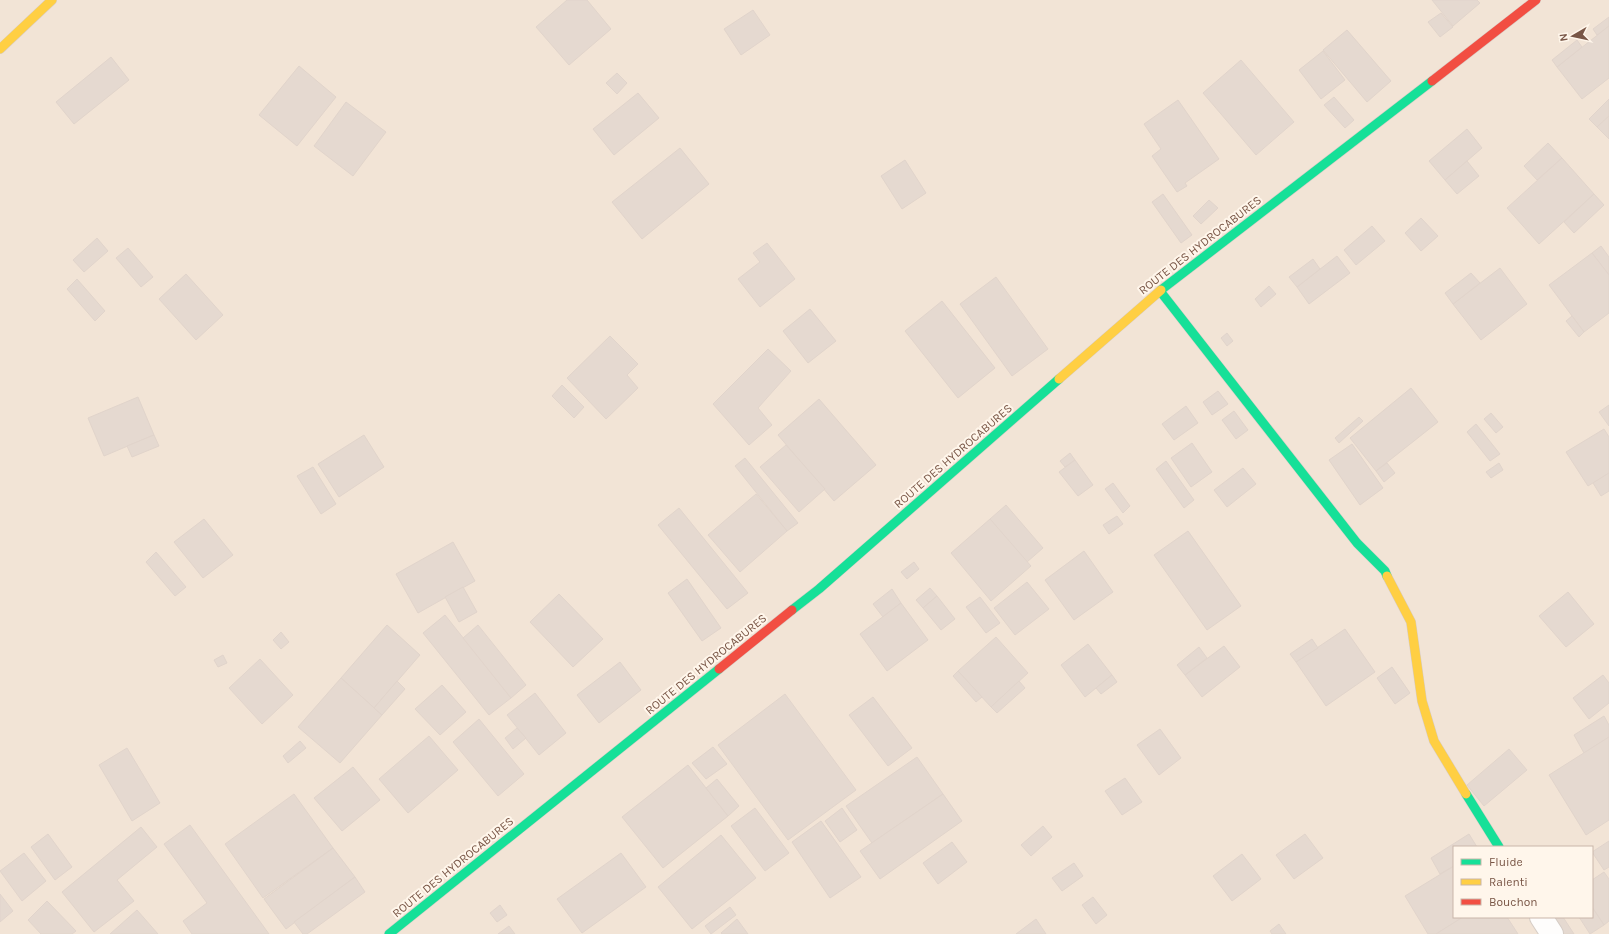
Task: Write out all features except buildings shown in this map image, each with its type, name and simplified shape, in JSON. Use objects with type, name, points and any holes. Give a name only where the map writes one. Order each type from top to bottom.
[{"type":"street","points":[[0,48],[52,0]]},
{"type":"street","name":"ROUTE DES HYDROCABURES","points":[[389,934],[819,589],[1160,291],[1536,0]]},
{"type":"street","points":[[1160,291],[1357,543],[1385,571],[1411,622],[1422,701],[1434,741],[1498,846]]},
{"type":"street","points":[[1543,918],[1552,934]]},
{"type":"shaded area","points":[[0,0],[1609,0],[1609,934],[0,934]]},
{"type":"traffic: fast","points":[[1161,290],[1432,81]]},
{"type":"traffic: fast","points":[[1160,291],[1357,543],[1385,571],[1387,576]]},
{"type":"traffic: fast","points":[[792,610],[819,589],[1059,379]]},
{"type":"traffic: fast","points":[[389,934],[719,669]]},
{"type":"traffic: fast","points":[[1466,794],[1498,846]]},
{"type":"traffic: slow","points":[[0,49],[52,0]]},
{"type":"traffic: slow","points":[[1059,379],[1161,290]]},
{"type":"traffic: slow","points":[[1387,576],[1411,622],[1422,701],[1434,741],[1466,794]]},
{"type":"traffic: jam","points":[[1432,81],[1536,0]]},
{"type":"traffic: jam","points":[[719,669],[792,610]]}]
